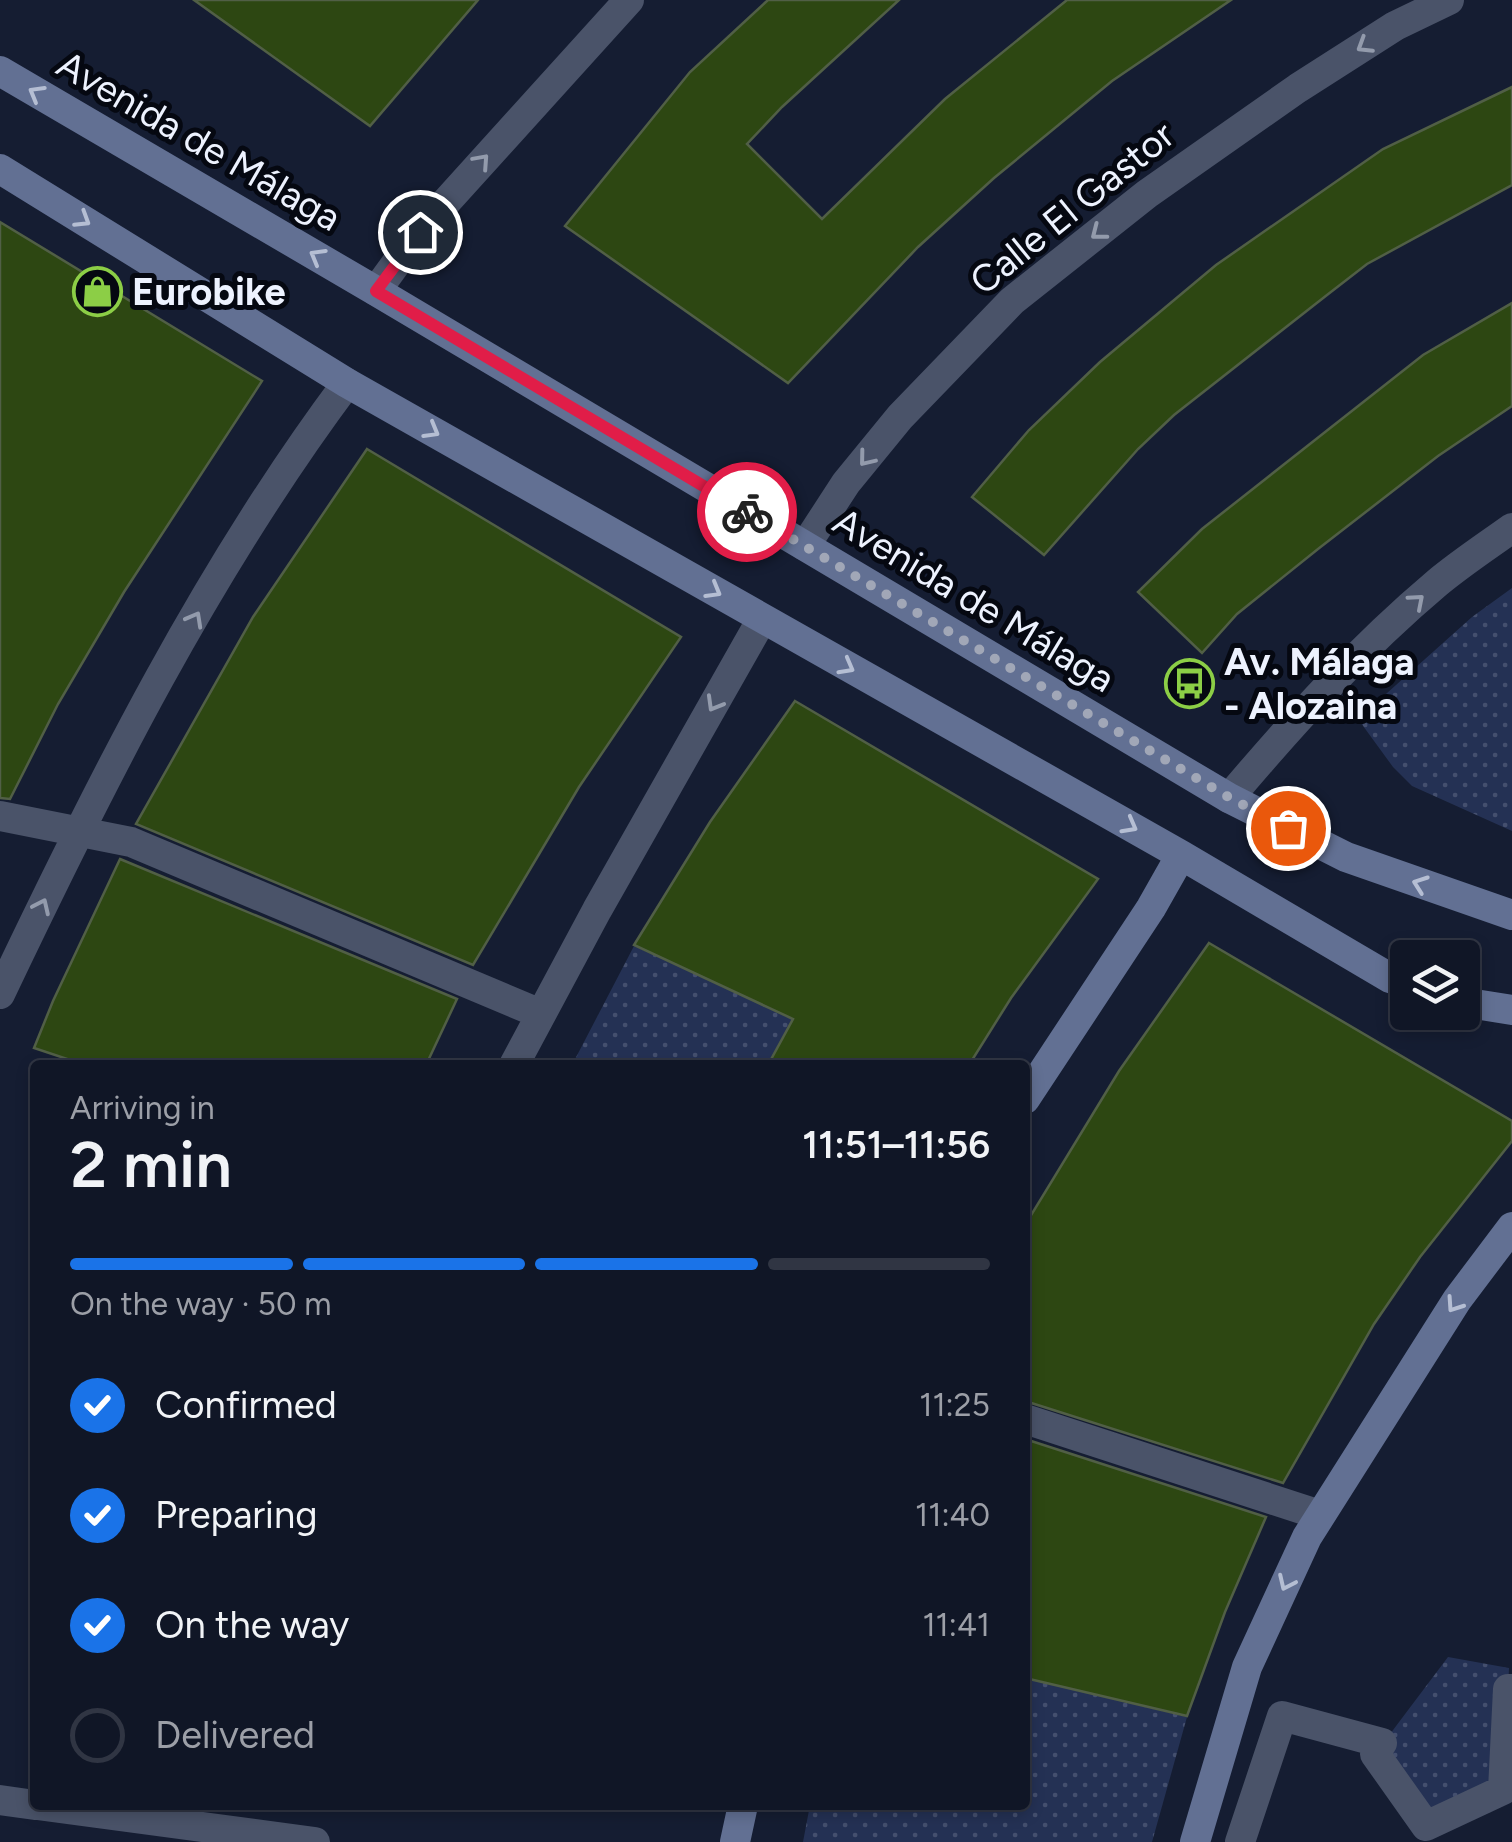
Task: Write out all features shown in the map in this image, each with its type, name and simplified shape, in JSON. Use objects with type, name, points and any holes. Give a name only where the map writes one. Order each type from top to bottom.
[{"type":"main road","name":"Avenida de Málaga","points":[[0,72],[1230,798],[1346,857],[1512,915]]},
{"type":"main road","points":[[0,168],[347,382],[1181,855],[1390,978]]},
{"type":"main road","points":[[1030,1091],[1151,908],[1181,855]]},
{"type":"main road","points":[[1480,1005],[1512,1010]]},
{"type":"main road","points":[[1195,1842],[1248,1666],[1320,1515],[1457,1300],[1512,1227]]},
{"type":"main road","points":[[735,1842],[742,1810]]},
{"type":"street","points":[[376,291],[420,232],[628,0]]},
{"type":"street","name":"Calle El Gastor","points":[[804,546],[846,483],[900,417],[1012,301],[1147,194],[1298,88],[1395,26],[1449,0]]},
{"type":"street","points":[[0,994],[76,833],[218,577],[347,382]]},
{"type":"street","points":[[1230,798],[1288,727],[1380,634],[1441,579],[1512,528]]},
{"type":"street","points":[[517,1060],[762,619]]},
{"type":"street","points":[[0,816],[131,842],[541,1014]]},
{"type":"street","points":[[1030,1421],[1320,1515]]},
{"type":"street","points":[[1240,1842],[1282,1716],[1382,1744],[1374,1754],[1426,1826],[1503,1790],[1508,1689],[1512,1689]]},
{"type":"street","points":[[0,1800],[30,1804]]},
{"type":"street","points":[[85,1810],[253,1827],[315,1842]]},
{"type":"shaded area","points":[[1512,588],[1512,831],[1412,786],[1358,719],[1472,617]]},
{"type":"shaded area","points":[[634,946],[793,1018],[771,1060],[575,1060]]},
{"type":"shaded area","points":[[1448,1657],[1509,1668],[1503,1790],[1426,1826],[1375,1754]]},
{"type":"shaded area","points":[[1030,1679],[1187,1717],[1152,1842],[803,1842],[809,1810],[1030,1810]]},
{"type":"building","points":[[194,0],[478,0],[370,126]]},
{"type":"building","points":[[768,0],[899,0],[747,144],[822,219],[945,99],[1067,0],[1231,0],[1112,81],[994,178],[918,247],[788,383],[565,226],[690,72]]},
{"type":"building","points":[[1512,87],[1512,185],[1367,264],[1174,415],[1138,449],[1044,555],[972,497],[1029,430],[1100,362],[1216,265],[1383,149]]},
{"type":"building","points":[[0,222],[262,381],[124,592],[58,704],[10,799],[0,798]]},
{"type":"building","points":[[1512,303],[1512,406],[1438,456],[1318,549],[1237,614],[1202,653],[1138,592],[1202,529],[1423,355]]},
{"type":"building","points":[[367,449],[681,637],[579,787],[473,965],[136,824],[253,617]]},
{"type":"building","points":[[795,701],[1098,879],[1011,998],[972,1060],[771,1060],[793,1019],[634,945],[710,822]]},
{"type":"building","points":[[120,859],[457,999],[428,1060],[70,1060],[34,1048]]},
{"type":"building","points":[[1209,943],[1512,1121],[1512,1141],[1420,1257],[1374,1324],[1283,1483],[1030,1403],[1030,1217],[1119,1071]]},
{"type":"building","points":[[1030,1441],[1266,1517],[1225,1612],[1187,1716],[1030,1679]]},
{"type":"way so far","points":[[747,512],[1230,798],[1288,828]]},
{"type":"place","name":"Eurobike","points":[[97,292]]},
{"type":"place","name":"Av. Málaga - Alozaina","points":[[1189,684]]},
{"type":"route","points":[[420,232],[376,291],[747,512]]}]
